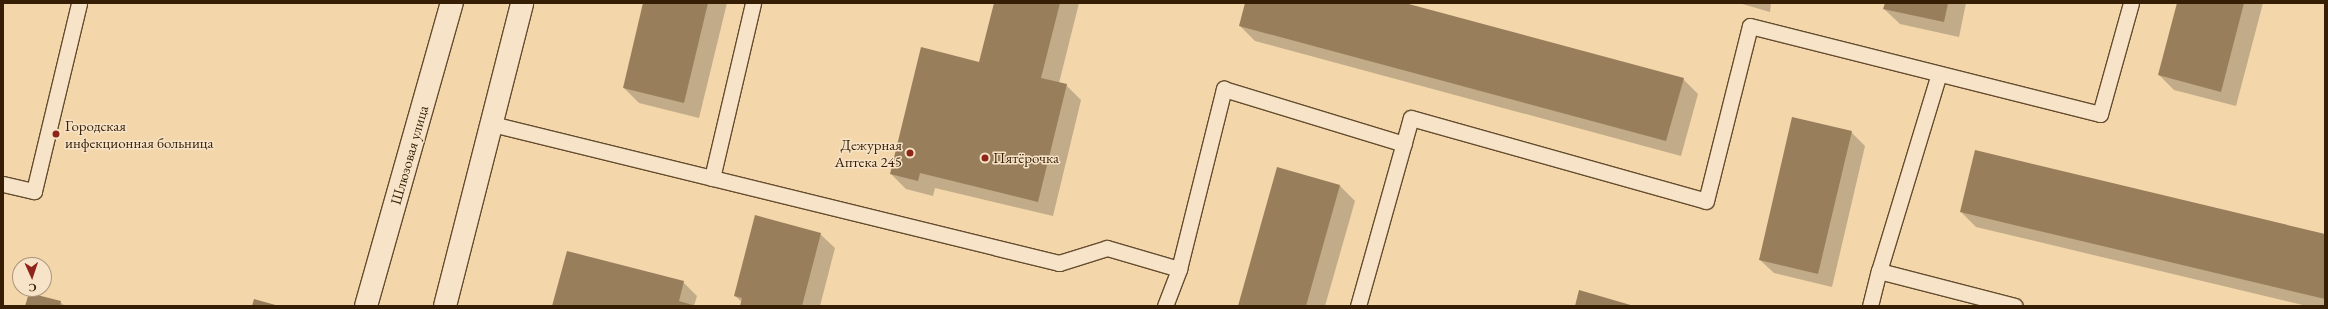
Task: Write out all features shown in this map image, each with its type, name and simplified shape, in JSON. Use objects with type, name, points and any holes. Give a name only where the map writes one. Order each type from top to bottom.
[{"type":"main road","name":"Шлюзовая улица","points":[[366,306],[452,3]]},
{"type":"main road","points":[[445,306],[522,3]]},
{"type":"lane","points":[[3,184],[34,192],[79,3]]},
{"type":"lane","points":[[712,178],[753,3]]},
{"type":"lane","points":[[1358,306],[1411,118],[1706,201],[1750,26],[2100,114],[2132,3]]},
{"type":"lane","points":[[1870,306],[1879,271],[1939,74]]},
{"type":"lane","points":[[1165,306],[1179,269],[1224,89],[1404,144]]},
{"type":"lane","points":[[492,124],[1059,263],[1107,248],[1179,269]]},
{"type":"lane","points":[[1879,271],[2015,306]]},
{"type":"building","points":[[643,3],[708,3],[684,103],[623,88]]},
{"type":"building","points":[[994,3],[1060,3],[1041,78],[1067,84],[1038,202],[920,173],[918,181],[890,174],[921,47],[979,62]]},
{"type":"building","points":[[1245,3],[1405,3],[1684,78],[1666,141],[1239,26]]},
{"type":"building","points":[[1885,3],[1948,3],[1944,22],[1883,9]]},
{"type":"building","points":[[2177,3],[2244,3],[2221,92],[2158,75]]},
{"type":"building","points":[[1792,117],[1852,131],[1818,274],[1759,260]]},
{"type":"building","points":[[1975,150],[2325,234],[2325,299],[1960,212]]},
{"type":"building","points":[[1277,167],[1340,185],[1306,306],[1238,306]]},
{"type":"building","points":[[755,215],[821,233],[802,306],[740,306],[742,298],[734,296]]},
{"type":"building","points":[[567,251],[684,281],[679,301],[696,306],[552,306]]},
{"type":"building","points":[[1579,290],[1634,306],[1575,306]]},
{"type":"building","points":[[28,297],[45,297],[61,301],[60,306],[25,306]]},
{"type":"building","points":[[254,299],[279,306],[252,306]]},
{"type":"place","name":"Городская инфекционная больница","points":[[56,134]]},
{"type":"place","name":"Дежурная Аптека 245","points":[[910,153]]},
{"type":"place","name":"Пятёрочка","points":[[985,158]]}]
